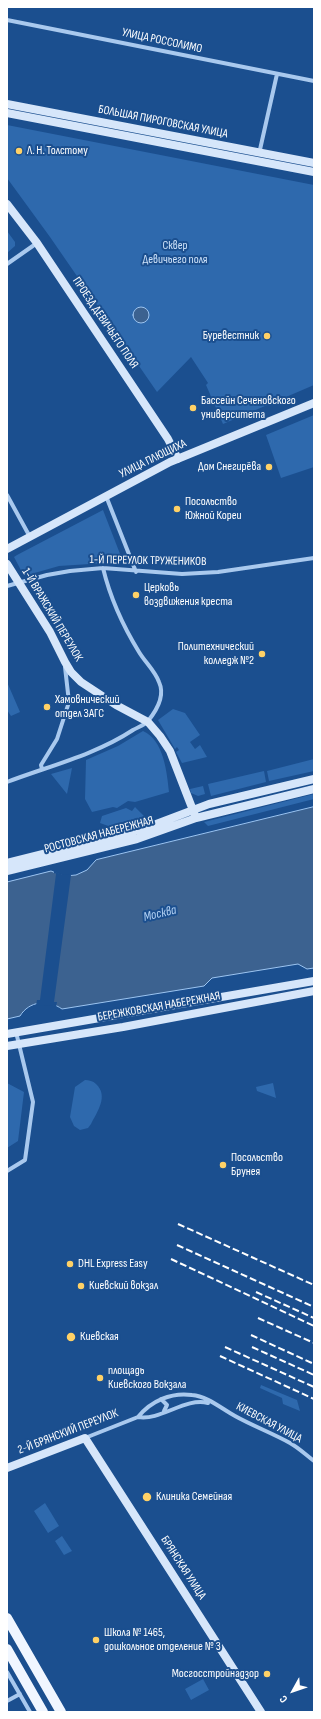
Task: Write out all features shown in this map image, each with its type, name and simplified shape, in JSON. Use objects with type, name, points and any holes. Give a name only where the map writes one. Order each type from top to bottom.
[{"type":"main road","name":"БОЛЬШАЯ ПИРОГОВСКАЯ УЛИЦА","points":[[7,104],[314,163]]},
{"type":"main road","name":"БОЛЬШАЯ ПИРОГОВСКАЯ УЛИЦА","points":[[7,113],[314,172]]},
{"type":"main road","name":"ПРОЕЗД ДЕВИЧЬЕГО ПОЛЯ","points":[[7,204],[37,243],[163,432],[178,459]]},
{"type":"main road","name":"УЛИЦА ПЛЮЩИХА","points":[[7,549],[178,459],[314,403]]},
{"type":"main road","name":"1-Й ВРАЖСКИЙ ПЕРЕУЛОК","points":[[7,564],[50,632],[64,662],[81,682],[116,705],[148,722],[160,736],[170,751],[196,818]]},
{"type":"main road","name":"РОСТОВСКАЯ НАБЕРЕЖНАЯ","points":[[7,863],[143,829],[192,809],[314,779]]},
{"type":"main road","name":"РОСТОВСКАЯ НАБЕРЕЖНАЯ","points":[[7,871],[136,839],[196,818],[314,789]]},
{"type":"main road","name":"БЕРЕЖКОВСКАЯ НАБЕРЕЖНАЯ","points":[[7,1034],[314,981]]},
{"type":"main road","name":"БЕРЕЖКОВСКАЯ НАБЕРЕЖНАЯ","points":[[7,1046],[314,991]]},
{"type":"main road","name":"2-Й БРЯНСКИЙ ПЕРЕУЛОК","points":[[7,1468],[85,1438]]},
{"type":"main road","name":"БРЯНСКАЯ УЛИЦА","points":[[85,1438],[262,1712]]},
{"type":"main road","points":[[7,1618],[61,1712]]},
{"type":"main road","points":[[7,1649],[43,1712]]},
{"type":"street","name":"УЛИЦА РОССОЛИМО","points":[[7,20],[314,81]]},
{"type":"street","points":[[258,161],[277,74]]},
{"type":"street","points":[[7,264],[37,243]]},
{"type":"street","points":[[7,495],[30,537]]},
{"type":"street","points":[[106,496],[136,572]]},
{"type":"street","name":"1-Й ПЕРЕУЛОК ТРУЖЕНИКОВ","points":[[7,586],[20,584],[47,575],[103,568],[136,572],[182,574],[218,572],[314,558]]},
{"type":"street","points":[[7,782],[110,744],[148,722],[161,700],[162,692],[159,682],[139,652],[126,628],[106,583],[103,568]]},
{"type":"street","points":[[44,768],[41,765],[57,739],[69,702],[64,662]]},
{"type":"street","points":[[59,1025],[55,1028],[54,1032],[61,1036]]},
{"type":"street","points":[[7,1171],[25,1160],[33,1102],[16,1032]]},
{"type":"street","name":"2-Й БРЯНСКИЙ ПЕРЕУЛОК","points":[[138,1417],[150,1405],[160,1399],[183,1394],[202,1397],[213,1404]]},
{"type":"street","points":[[160,1399],[167,1405],[162,1412]]},
{"type":"street","name":"2-Й БРЯНСКИЙ ПЕРЕУЛОК","points":[[85,1438],[138,1417],[147,1417],[194,1402],[213,1404]]},
{"type":"street","name":"КИЕВСКАЯ УЛИЦА","points":[[213,1404],[291,1444],[304,1452],[314,1461]]},
{"type":"street","points":[[7,1672],[30,1712]]},
{"type":"street","points":[[7,1701],[20,1694]]},
{"type":"green space","name":"Сквер Девичьего поля","points":[[7,125],[314,185],[314,385],[223,424],[206,385],[208,383],[191,357],[157,392],[50,237],[7,178]]},
{"type":"green space","points":[[7,231],[15,242],[15,246],[7,253]]},
{"type":"green space","points":[[314,415],[314,467],[281,478],[266,435]]},
{"type":"green space","points":[[103,510],[122,559],[121,562],[59,566],[24,576],[14,557]]},
{"type":"green space","points":[[7,682],[20,712],[11,716],[7,710]]},
{"type":"green space","points":[[173,709],[185,713],[200,735],[190,742],[195,749],[200,745],[207,757],[182,763],[176,752],[179,750],[177,747],[175,749],[158,720]]},
{"type":"green space","points":[[143,731],[150,735],[160,749],[167,776],[169,792],[135,802],[128,801],[117,808],[113,807],[92,812],[85,799],[86,760],[118,746]]},
{"type":"green space","points":[[314,759],[314,771],[269,781],[267,771]]},
{"type":"green space","points":[[72,768],[67,794],[51,774]]},
{"type":"green space","points":[[264,771],[266,782],[211,796],[208,784]]},
{"type":"green space","points":[[203,786],[205,794],[198,796],[191,793],[190,789]]},
{"type":"green space","points":[[314,794],[314,799],[208,826],[204,822]]},
{"type":"green space","points":[[135,807],[144,816],[140,820],[111,827],[100,823],[102,816],[126,808],[132,811]]},
{"type":"green space","points":[[85,1080],[96,1084],[102,1094],[102,1099],[99,1109],[91,1124],[88,1128],[80,1130],[74,1126],[70,1117],[75,1087]]},
{"type":"green space","points":[[7,1083],[24,1092],[18,1141],[7,1148]]},
{"type":"green space","points":[[273,1083],[276,1098],[257,1091],[256,1087]]},
{"type":"green space","points":[[261,1385],[297,1400],[300,1411],[283,1404],[282,1398],[260,1388]]},
{"type":"green space","points":[[45,1503],[59,1526],[48,1533],[34,1511]]},
{"type":"green space","points":[[62,1536],[72,1551],[64,1555],[55,1541]]},
{"type":"green space","points":[[203,1679],[209,1690],[191,1700],[185,1689]]},
{"type":"water","points":[[138,307],[144,307],[149,312],[147,321],[144,323],[138,323],[133,318],[133,312]]},
{"type":"water","name":"Москва","points":[[314,807],[314,968],[307,969],[298,964],[212,978],[204,986],[62,1009],[51,1004],[39,1003],[28,1007],[20,1016],[7,1019],[7,882],[51,871],[63,876],[76,875],[87,870],[96,860]]},
{"type":"pier","points":[[54,871],[63,875],[74,874],[71,875],[54,1002],[57,1002],[56,1007],[52,1005],[36,1006],[37,1000],[40,1000],[56,874]]},
{"type":"railway","points":[[178,1224],[314,1285]]},
{"type":"railway","points":[[177,1245],[314,1307]]},
{"type":"railway","points":[[171,1259],[314,1326]]},
{"type":"railway","points":[[256,1292],[314,1318]]},
{"type":"railway","points":[[258,1318],[314,1343]]},
{"type":"railway","points":[[251,1335],[314,1364]]},
{"type":"railway","points":[[225,1347],[314,1387]]},
{"type":"railway","points":[[252,1347],[314,1375]]},
{"type":"railway","points":[[220,1356],[314,1399]]},
{"type":"place","name":"Л. Н. Толстому","points":[[19,151]]},
{"type":"place","name":"Буревестник","points":[[267,336]]},
{"type":"place","name":"Бассейн Сеченовского университета","points":[[193,408]]},
{"type":"place","name":"Дом Снегирёва","points":[[269,467]]},
{"type":"place","name":"Посольство Южной Кореи","points":[[177,509]]},
{"type":"place","name":"Церковь воздвижения креста","points":[[136,595]]},
{"type":"place","name":"Политехнический колледж №2","points":[[262,654]]},
{"type":"place","name":"Хамовнический отдел ЗАГС","points":[[47,707]]},
{"type":"place","name":"Посольство Брунея","points":[[223,1165]]},
{"type":"place","name":"DHL Express Easy","points":[[70,1264]]},
{"type":"place","name":"Киевский вокзал","points":[[81,1286]]},
{"type":"place","name":"Киевская","points":[[71,1337]]},
{"type":"place","name":"площадь Киевского Вокзала","points":[[100,1378]]},
{"type":"place","name":"Клиника Семейная","points":[[147,1497]]},
{"type":"place","name":"Школа № 1465, дошкольное отделение № 3","points":[[96,1640]]},
{"type":"place","name":"Мосгосстройнадзор","points":[[267,1674]]}]
